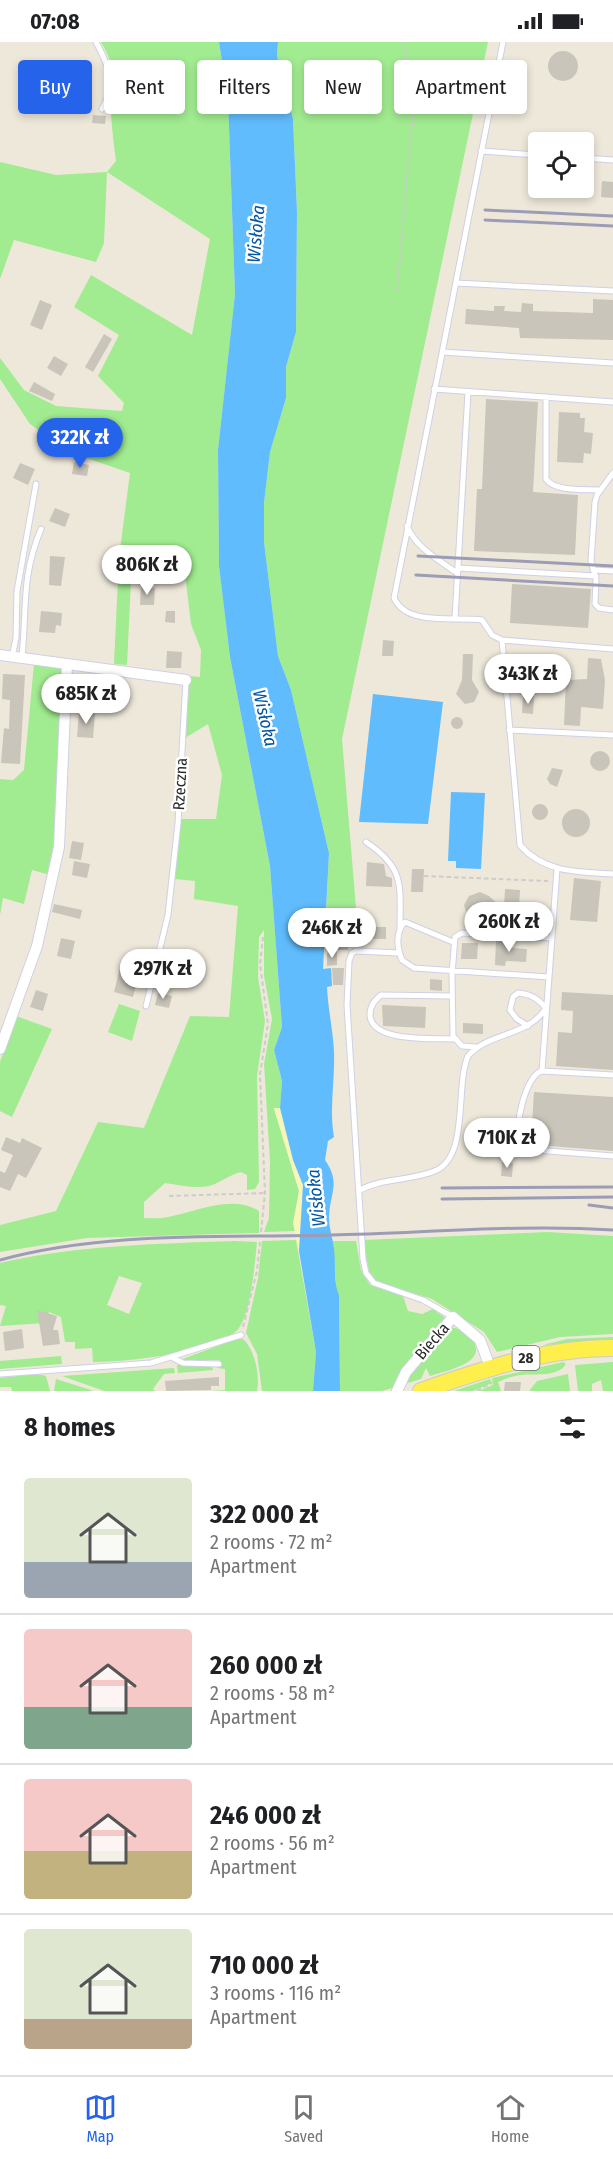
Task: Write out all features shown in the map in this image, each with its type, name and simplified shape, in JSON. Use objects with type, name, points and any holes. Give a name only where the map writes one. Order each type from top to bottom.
[{"type":"main road","name":"28","points":[[421,1391],[544,1354],[613,1348]]},
{"type":"street","name":"Rzeczna","points":[[0,655],[186,680]]},
{"type":"street","points":[[0,1049],[37,946],[59,847],[67,665]]},
{"type":"street","name":"Biecka","points":[[397,1391],[406,1372],[453,1317],[480,1340],[490,1372]]},
{"type":"lane","points":[[96,42],[109,65],[112,84],[102,109]]},
{"type":"lane","points":[[503,42],[393,592],[396,604],[416,616],[482,620],[492,635],[502,640],[613,649]]},
{"type":"lane","points":[[481,151],[528,154]]},
{"type":"lane","points":[[594,159],[613,160]]},
{"type":"lane","points":[[456,283],[613,291]]},
{"type":"lane","points":[[441,352],[613,363]]},
{"type":"lane","points":[[434,389],[613,402]]},
{"type":"lane","points":[[454,618],[468,392]]},
{"type":"lane","points":[[546,397],[546,479],[553,486],[600,490]]},
{"type":"lane","points":[[613,473],[600,490],[595,502],[591,561],[595,573],[595,604],[599,608],[613,610]]},
{"type":"lane","points":[[17,658],[16,591],[36,484]]},
{"type":"lane","points":[[406,525],[415,540],[457,571],[595,573],[613,571]]},
{"type":"lane","points":[[17,658],[30,557],[41,529]]},
{"type":"lane","points":[[502,640],[519,842],[530,855],[557,869],[613,874]]},
{"type":"lane","name":"Rzeczna","points":[[146,1006],[168,915],[178,823],[186,680]]},
{"type":"lane","points":[[509,730],[613,735]]},
{"type":"lane","points":[[366,842],[385,855],[399,876],[399,953],[402,960],[414,968],[549,976]]},
{"type":"lane","points":[[542,1071],[557,869]]},
{"type":"lane","points":[[400,930],[405,922],[410,923],[453,942]]},
{"type":"lane","points":[[546,1008],[540,1018],[528,1026],[477,1047],[462,1046],[455,1039],[452,1030],[453,942],[462,933],[552,938]]},
{"type":"lane","points":[[399,953],[356,951],[352,953],[349,961],[347,1005],[360,1190],[361,1246],[369,1278],[377,1284],[423,1300],[453,1317]]},
{"type":"lane","points":[[528,1026],[510,1010],[513,997],[518,993],[533,996],[546,1008]]},
{"type":"lane","points":[[452,996],[381,995],[373,1004],[370,1017],[374,1027],[385,1034],[455,1039]]},
{"type":"lane","points":[[360,1190],[386,1180],[430,1172],[449,1161],[455,1146],[465,1062],[477,1047]]},
{"type":"lane","points":[[613,1075],[542,1071],[534,1075],[527,1085],[518,1131],[520,1142],[535,1150],[613,1156]]},
{"type":"lane","points":[[0,1374],[141,1365],[173,1358],[241,1335]]},
{"type":"lane","points":[[173,1358],[183,1363],[219,1364]]},
{"type":"path","points":[[397,291],[413,111],[413,92],[405,59],[405,42]]},
{"type":"path","points":[[424,876],[556,882]]},
{"type":"path","points":[[261,1232],[265,1193],[260,1074],[268,1023],[260,964],[263,937]]},
{"type":"path","points":[[169,1196],[265,1193]]},
{"type":"path","points":[[241,1335],[257,1271],[260,1242]]},
{"type":"path","points":[[477,1391],[493,1384],[490,1372]]},
{"type":"green space","points":[[101,42],[219,42],[222,60],[197,60],[197,114],[229,114],[235,294],[218,450],[219,566],[230,657],[270,866],[282,1027],[274,1050],[282,1081],[280,1108],[274,1109],[299,1191],[295,1231],[264,1232],[269,1218],[270,1161],[264,1064],[272,1019],[264,976],[264,930],[259,937],[258,977],[265,1021],[257,1076],[259,1182],[255,1189],[247,1190],[247,1175],[241,1172],[204,1187],[165,1183],[144,1202],[144,1218],[165,1218],[226,1204],[248,1206],[259,1211],[259,1233],[87,1238],[0,1252],[0,1225],[56,1211],[98,1122],[144,1128],[190,1016],[229,1017],[238,906],[194,899],[195,881],[175,879],[181,819],[216,819],[222,775],[208,724],[185,738],[190,676],[200,677],[201,650],[191,624],[184,566],[132,559],[127,665],[114,664],[119,558],[130,473],[72,453],[30,424],[0,379],[0,358],[24,390],[56,406],[122,411],[124,403],[98,376],[119,335],[74,307],[91,275],[192,335],[210,239],[107,172],[116,161],[111,114],[185,114],[185,60],[110,60]]},
{"type":"green space","points":[[278,42],[488,42],[484,60],[394,60],[394,114],[473,114],[342,739],[357,920],[326,917],[329,853],[291,690],[278,656],[264,542],[264,503],[270,452],[286,398],[286,367],[296,332],[297,212],[292,114],[292,60],[278,60]]},
{"type":"green space","points":[[0,162],[56,175],[107,172],[104,243],[96,262],[14,240],[0,279]]},
{"type":"green space","points":[[34,664],[61,667],[64,673],[56,832],[50,875],[32,870],[24,904],[3,898],[0,915],[0,779],[13,780],[24,770]]},
{"type":"green space","points":[[119,1004],[140,1011],[132,1041],[108,1032]]},
{"type":"green space","points":[[16,1016],[52,1029],[12,1117],[0,1111],[0,1062]]},
{"type":"green space","points":[[548,1232],[613,1236],[613,1334],[560,1337],[497,1352],[484,1332],[432,1299],[377,1282],[369,1271],[363,1240]]},
{"type":"green space","points":[[296,1240],[316,1352],[313,1391],[262,1391],[257,1354],[246,1333],[258,1278],[262,1241]]},
{"type":"green space","points":[[234,1241],[257,1242],[252,1287],[247,1311],[239,1328],[229,1337],[213,1344],[148,1358],[93,1362],[92,1348],[75,1349],[75,1342],[65,1342],[61,1317],[49,1312],[45,1323],[0,1326],[6,1306],[0,1305],[0,1263],[87,1249]],"holes":[[[119,1276],[142,1283],[129,1314],[107,1305]]]},
{"type":"green space","points":[[333,1241],[356,1241],[361,1270],[370,1285],[403,1296],[408,1311],[422,1314],[433,1309],[444,1317],[444,1324],[396,1387],[382,1391],[340,1391],[339,1296],[336,1287]]},
{"type":"green space","points":[[449,1327],[462,1331],[471,1338],[476,1349],[475,1355],[463,1365],[430,1376],[426,1368],[421,1379],[401,1385]]},
{"type":"green space","points":[[613,1337],[613,1340],[542,1345],[568,1339]]},
{"type":"green space","points":[[236,1339],[243,1339],[251,1350],[257,1370],[257,1391],[210,1391],[225,1390],[225,1369],[217,1368],[220,1360],[180,1360]]},
{"type":"green space","points":[[61,1356],[62,1364],[0,1369],[0,1361]]},
{"type":"green space","points":[[563,1362],[566,1364],[562,1368],[551,1373],[518,1375],[498,1382],[501,1391],[479,1391],[493,1385],[492,1378]]},
{"type":"green space","points":[[613,1362],[613,1391],[603,1391],[601,1380],[592,1384],[592,1391],[578,1391],[575,1365]]},
{"type":"green space","points":[[177,1365],[212,1366],[213,1370],[178,1373]]},
{"type":"green space","points":[[174,1368],[175,1373],[164,1374],[153,1389],[155,1391],[104,1391],[62,1376]]},
{"type":"green space","points":[[36,1374],[46,1376],[50,1391],[12,1391],[11,1387],[0,1387],[0,1378]]},
{"type":"green space","points":[[568,1374],[570,1391],[529,1391],[537,1381]]},
{"type":"green space","points":[[56,1379],[94,1391],[54,1391]]},
{"type":"green space","points":[[490,1379],[492,1383],[473,1391],[454,1391]]},
{"type":"sand","points":[[274,1108],[280,1108],[293,1160],[303,1185],[299,1251],[293,1223],[299,1191]]},
{"type":"water","points":[[219,42],[278,42],[278,60],[222,60]]},
{"type":"water","name":"Wisłoka","points":[[229,114],[292,114],[297,212],[296,332],[286,367],[286,398],[270,452],[264,503],[264,542],[278,656],[291,690],[329,853],[323,969],[331,968],[332,986],[327,987],[334,1052],[332,1116],[334,1137],[328,1141],[325,1160],[334,1182],[329,1217],[339,1295],[340,1391],[313,1391],[316,1352],[299,1251],[303,1185],[293,1160],[280,1108],[282,1081],[274,1050],[282,1027],[270,866],[230,657],[219,566],[218,450],[235,294]]},
{"type":"water","points":[[373,694],[443,702],[428,824],[359,822]]},
{"type":"water","points":[[451,792],[485,793],[481,869],[456,868],[456,861],[448,861]]},
{"type":"building","points":[[563,51],[574,55],[578,66],[574,77],[563,81],[552,77],[548,66],[552,55]]},
{"type":"building","points":[[93,115],[106,116],[105,124],[92,123]]},
{"type":"building","points":[[602,181],[613,182],[613,198],[601,197]]},
{"type":"building","points":[[593,299],[613,300],[613,340],[520,338],[519,328],[465,324],[466,309],[494,311],[494,306],[505,306],[504,311],[521,312],[522,303],[533,304],[533,311],[593,313]]},
{"type":"building","points":[[40,300],[52,305],[42,330],[30,325]]},
{"type":"building","points":[[104,334],[112,339],[93,372],[85,367]]},
{"type":"building","points":[[54,356],[68,364],[61,376],[47,368]]},
{"type":"building","points":[[34,382],[55,394],[52,401],[29,391]]},
{"type":"building","points":[[486,399],[538,402],[533,492],[578,495],[575,555],[474,551],[477,489],[482,489]]},
{"type":"building","points":[[559,412],[580,413],[580,418],[585,418],[584,432],[593,433],[591,454],[584,453],[583,463],[557,462]]},
{"type":"building","points":[[74,462],[89,465],[87,476],[72,474]]},
{"type":"building","points":[[20,463],[35,469],[28,485],[13,478]]},
{"type":"building","points":[[55,508],[70,514],[65,527],[49,521]]},
{"type":"building","points":[[50,556],[65,557],[61,586],[49,585]]},
{"type":"building","points":[[512,584],[591,589],[588,628],[510,623]]},
{"type":"building","points":[[141,587],[155,588],[154,605],[140,605]]},
{"type":"building","points":[[41,611],[62,613],[61,626],[56,625],[55,633],[39,632]]},
{"type":"building","points":[[166,611],[175,611],[175,623],[165,622]]},
{"type":"building","points":[[383,640],[394,641],[393,656],[382,656]]},
{"type":"building","points":[[167,651],[182,652],[181,668],[166,668]]},
{"type":"building","points":[[463,654],[473,654],[472,680],[479,692],[474,702],[465,704],[456,694],[462,680]]},
{"type":"building","points":[[540,658],[554,659],[554,669],[539,668]]},
{"type":"building","points":[[588,658],[601,659],[605,680],[603,709],[581,707],[580,726],[564,725],[566,680],[587,679]]},
{"type":"building","points":[[3,674],[25,675],[20,764],[1,763],[4,728],[9,729],[10,700],[2,699]]},
{"type":"building","points":[[523,696],[534,696],[533,714],[522,713]]},
{"type":"building","points":[[79,712],[95,714],[93,738],[77,737]]},
{"type":"building","points":[[459,717],[462,718],[462,728],[455,729],[452,728],[451,721],[452,718]]},
{"type":"building","points":[[600,751],[607,754],[610,761],[607,768],[600,771],[593,768],[590,761],[593,754]]},
{"type":"building","points":[[552,768],[563,770],[557,787],[550,784],[547,779]]},
{"type":"building","points":[[540,804],[546,806],[548,812],[546,818],[540,820],[534,818],[532,812],[534,806]]},
{"type":"building","points":[[576,809],[586,813],[590,823],[586,833],[576,837],[566,833],[562,823],[566,813]]},
{"type":"building","points":[[72,841],[84,843],[81,860],[69,858]]},
{"type":"building","points":[[74,861],[90,864],[87,878],[72,875]]},
{"type":"building","points":[[367,862],[384,864],[386,876],[392,878],[392,887],[366,886]]},
{"type":"building","points":[[412,869],[424,869],[423,892],[411,892]]},
{"type":"building","points":[[574,878],[601,881],[597,922],[570,920]]},
{"type":"building","points":[[505,889],[520,890],[518,925],[503,924]]},
{"type":"building","points":[[480,892],[489,896],[503,909],[489,922],[479,925],[469,921],[464,905],[469,896]]},
{"type":"building","points":[[54,904],[82,910],[80,919],[52,912]]},
{"type":"building","points":[[370,927],[386,927],[386,939],[369,939]]},
{"type":"building","points":[[339,934],[348,935],[348,950],[338,950]]},
{"type":"building","points":[[61,938],[75,941],[71,959],[57,956]]},
{"type":"building","points":[[496,940],[512,941],[512,948],[527,949],[526,962],[506,961],[505,966],[495,965]]},
{"type":"building","points":[[462,943],[478,943],[477,959],[461,959]]},
{"type":"building","points":[[337,952],[337,965],[327,966],[327,953]]},
{"type":"building","points":[[122,960],[135,963],[133,971],[139,973],[133,997],[114,992]]},
{"type":"building","points":[[332,968],[344,968],[343,985],[333,985]]},
{"type":"building","points":[[430,979],[442,980],[442,991],[430,990]]},
{"type":"building","points":[[36,990],[48,994],[43,1011],[30,1007]]},
{"type":"building","points":[[562,992],[613,995],[613,1070],[556,1066],[558,1032],[572,1033],[573,1011],[561,1010]]},
{"type":"building","points":[[158,993],[172,996],[169,1008],[155,1005]]},
{"type":"building","points":[[382,1005],[426,1007],[425,1028],[383,1026]]},
{"type":"building","points":[[463,1023],[483,1024],[483,1034],[463,1033]]},
{"type":"building","points":[[534,1092],[613,1097],[613,1151],[536,1145],[531,1142]]},
{"type":"building","points":[[6,1137],[20,1143],[22,1138],[42,1148],[26,1178],[18,1174],[10,1191],[0,1187],[0,1171],[5,1173],[13,1155],[1,1150]]},
{"type":"building","points":[[502,1162],[513,1163],[512,1177],[501,1176]]},
{"type":"building","points":[[37,1310],[57,1316],[53,1330],[58,1330],[60,1344],[43,1346]]},
{"type":"building","points":[[22,1329],[24,1348],[5,1351],[3,1332]]},
{"type":"building","points":[[219,1377],[219,1386],[211,1386],[211,1390],[166,1391],[165,1381]]},
{"type":"building","points":[[505,1382],[521,1382],[520,1391],[504,1391]]},
{"type":"railway","points":[[485,210],[613,216]]},
{"type":"railway","points":[[485,220],[613,226]]},
{"type":"railway","points":[[418,556],[613,566]]},
{"type":"railway","points":[[416,575],[613,586]]},
{"type":"railway","points":[[442,1188],[613,1187]]},
{"type":"railway","points":[[442,1199],[613,1197]]},
{"type":"railway","points":[[589,1205],[613,1208]]},
{"type":"railway","points":[[0,1260],[81,1244],[123,1240],[507,1228],[613,1230]]}]
